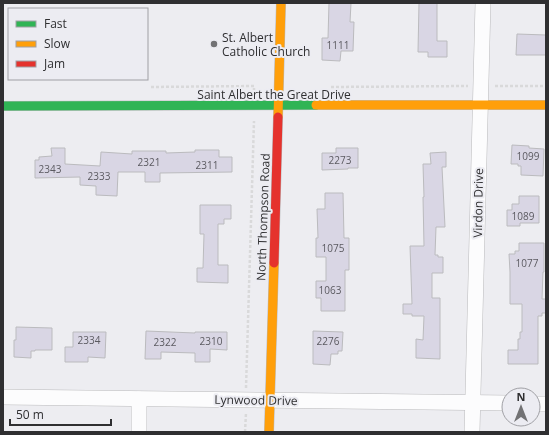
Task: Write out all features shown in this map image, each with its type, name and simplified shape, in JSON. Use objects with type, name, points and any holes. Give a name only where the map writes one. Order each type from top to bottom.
[{"type":"street","name":"North Thompson Road","points":[[269,432],[281,3]]},
{"type":"street","name":"Virdon Drive","points":[[472,432],[483,3]]},
{"type":"street","name":"Saint Albert the Great Drive","points":[[3,106],[546,105]]},
{"type":"street","name":"Lynwood Drive","points":[[3,397],[501,403]]},
{"type":"street","points":[[139,432],[140,399]]},
{"type":"path","points":[[245,432],[254,86]]},
{"type":"path","points":[[147,87],[279,86]]},
{"type":"path","points":[[328,87],[546,86]]},
{"type":"building","points":[[329,3],[351,3],[350,22],[354,22],[353,51],[341,51],[340,61],[322,60],[322,38],[328,38]]},
{"type":"building","points":[[419,3],[437,3],[437,41],[447,41],[447,57],[428,57],[428,52],[418,52]]},
{"type":"building","points":[[517,34],[546,35],[546,55],[516,55]]},
{"type":"building","points":[[512,145],[544,149],[543,176],[521,175],[521,166],[518,166],[518,164],[511,164]]},
{"type":"building","points":[[51,148],[65,148],[65,164],[100,166],[101,152],[132,154],[132,151],[166,151],[166,153],[195,152],[195,150],[219,150],[219,157],[232,157],[232,172],[160,173],[160,182],[145,182],[145,172],[118,172],[117,196],[96,195],[96,186],[80,185],[80,177],[35,178],[35,160],[39,160],[39,157],[52,156]]},
{"type":"building","points":[[336,148],[358,148],[358,168],[322,170],[322,153],[336,153]]},
{"type":"building","points":[[446,152],[446,167],[442,167],[445,227],[436,227],[435,255],[438,255],[438,257],[443,257],[443,273],[432,273],[432,298],[440,298],[440,359],[416,358],[416,339],[423,340],[424,316],[403,314],[403,304],[412,304],[410,246],[424,246],[423,164],[431,164],[430,153]]},
{"type":"building","points":[[325,193],[343,193],[344,238],[349,238],[349,270],[345,270],[345,311],[321,311],[321,298],[316,298],[316,281],[326,281],[326,257],[316,257],[316,238],[318,238],[317,209],[325,209]]},
{"type":"building","points":[[519,196],[539,196],[539,223],[520,223],[520,226],[507,226],[507,210],[512,210],[512,204],[519,204]]},
{"type":"building","points":[[200,205],[231,205],[231,219],[224,219],[224,224],[218,224],[218,265],[228,265],[228,283],[197,282],[197,268],[203,268],[204,234],[200,234]]},
{"type":"building","points":[[519,243],[544,243],[542,299],[546,299],[546,313],[542,313],[542,316],[538,316],[538,364],[508,364],[508,350],[518,350],[518,339],[520,339],[520,332],[522,332],[522,304],[510,304],[509,254],[515,254],[515,251],[519,251]]},
{"type":"building","points":[[16,327],[52,328],[52,350],[31,351],[31,358],[14,357]]},
{"type":"building","points":[[146,331],[195,333],[227,332],[227,350],[210,349],[210,362],[195,362],[195,353],[161,352],[161,359],[145,359]]},
{"type":"building","points":[[313,331],[343,332],[342,351],[338,351],[338,354],[331,354],[330,365],[313,364]]},
{"type":"building","points":[[73,332],[106,332],[105,358],[88,357],[88,362],[65,362],[65,347],[73,347]]},
{"type":"traffic: fast","points":[[3,106],[316,105]]},
{"type":"traffic: slow","points":[[278,117],[281,3]]},
{"type":"traffic: slow","points":[[316,105],[546,105]]},
{"type":"traffic: slow","points":[[269,432],[274,263]]},
{"type":"traffic: jam","points":[[274,263],[278,117]]},
{"type":"place","name":"St. Albert Catholic Church","points":[[214,44]]}]
